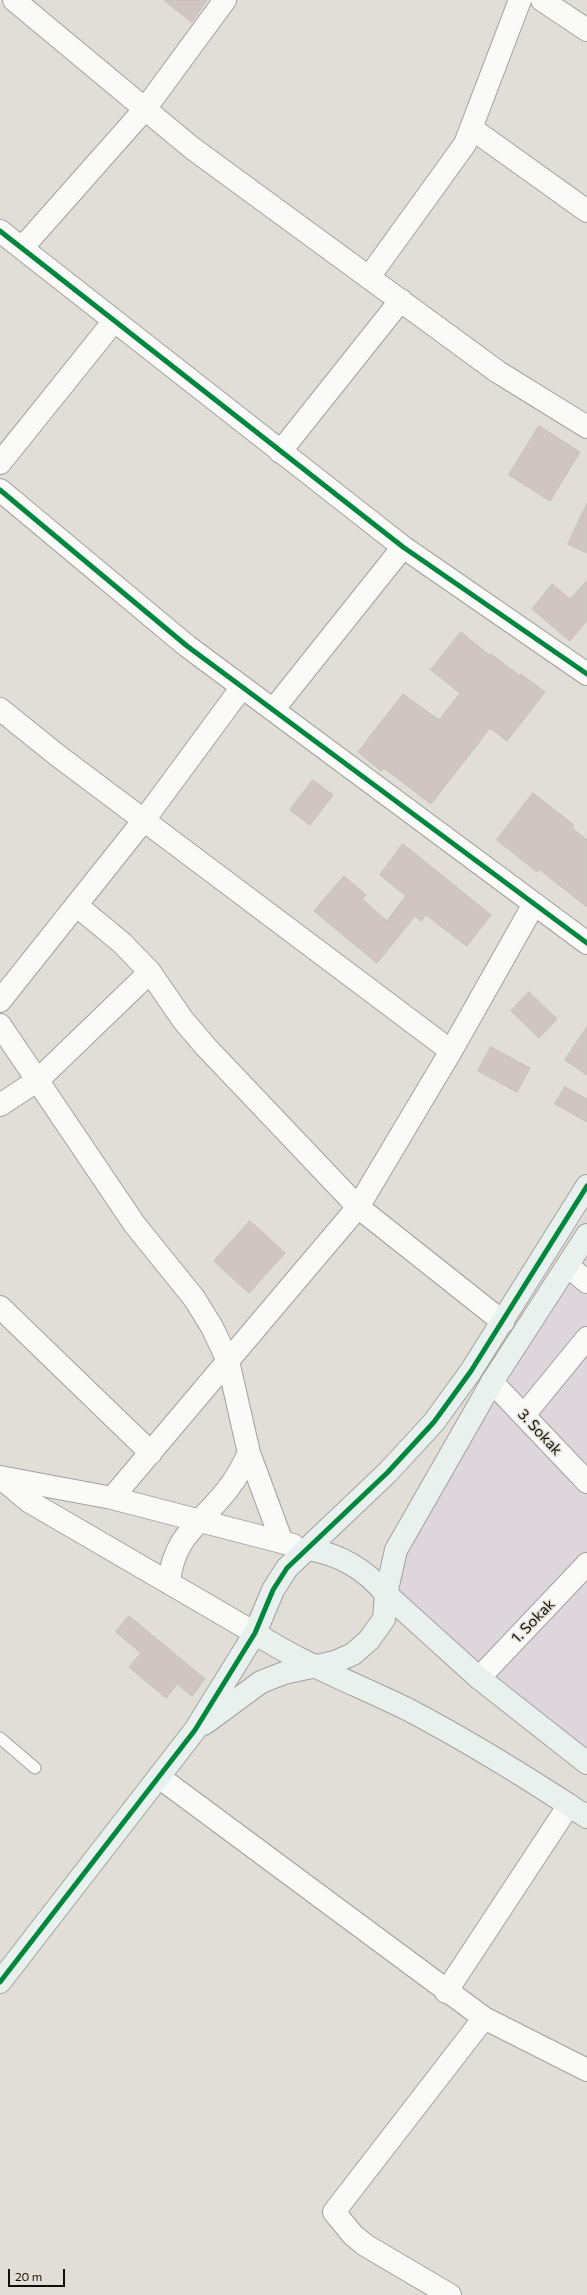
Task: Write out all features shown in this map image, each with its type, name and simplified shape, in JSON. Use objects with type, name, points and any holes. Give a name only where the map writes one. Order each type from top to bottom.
[{"type":"street","points":[[14,0],[192,148],[498,372],[587,427]]},
{"type":"street","points":[[22,248],[145,109],[225,0]]},
{"type":"street","points":[[369,277],[465,144],[520,0]]},
{"type":"street","points":[[542,0],[587,30]]},
{"type":"street","points":[[471,128],[587,211]]},
{"type":"street","points":[[0,231],[403,547],[587,674]]},
{"type":"street","points":[[280,452],[401,300]]},
{"type":"street","points":[[0,463],[114,321]]},
{"type":"street","points":[[0,490],[187,646],[587,943]]},
{"type":"street","points":[[273,710],[403,547]]},
{"type":"street","points":[[0,1001],[144,820],[242,687]]},
{"type":"street","points":[[0,709],[57,755],[452,1051]]},
{"type":"street","points":[[112,1498],[358,1207],[452,1051],[534,904]]},
{"type":"street","points":[[76,905],[122,943],[150,972],[178,1014],[206,1047],[358,1207],[503,1322]]},
{"type":"street","points":[[0,1105],[38,1080],[150,972]]},
{"type":"street","points":[[0,1025],[135,1225],[194,1298],[212,1326],[228,1361],[248,1453],[282,1542]]},
{"type":"street","points":[[0,1982],[195,1730],[255,1633],[273,1590],[287,1568],[309,1549],[388,1472],[434,1422],[471,1371],[503,1322],[587,1186]]},
{"type":"street","points":[[195,1730],[260,1682],[284,1673],[335,1662],[353,1654],[369,1640],[384,1619],[386,1594],[396,1550],[492,1382],[587,1235]]},
{"type":"street","points":[[568,1266],[587,1282]]},
{"type":"street","points":[[0,1307],[151,1453]]},
{"type":"street","points":[[524,1415],[587,1338]]},
{"type":"street","name":"3. Sokak","points":[[492,1382],[587,1482]]},
{"type":"street","points":[[169,1583],[172,1564],[178,1546],[198,1520],[230,1486],[248,1453]]},
{"type":"street","points":[[0,1477],[112,1498],[309,1549],[328,1552],[350,1562],[373,1578],[386,1594],[479,1678],[586,1760]]},
{"type":"street","points":[[0,1477],[30,1502],[294,1657],[316,1666],[463,1739],[518,1771],[587,1817]]},
{"type":"street","name":"1. Sokak","points":[[479,1678],[587,1564]]},
{"type":"street","points":[[159,1777],[446,1992],[484,2018],[587,2070]]},
{"type":"street","points":[[446,1992],[569,1805]]},
{"type":"street","points":[[450,2295],[365,2245],[353,2235],[334,2212],[484,2018]]},
{"type":"lane","points":[[0,1738],[35,1768]]},
{"type":"shaded area","points":[[587,1213],[587,1758],[375,1583],[417,1492]]},
{"type":"building","points":[[164,0],[207,0],[192,22]]},
{"type":"building","points":[[539,426],[580,452],[550,501],[509,475]]},
{"type":"building","points":[[587,504],[587,553],[568,544]]},
{"type":"building","points":[[587,581],[587,620],[570,641],[532,609],[552,584],[570,599]]},
{"type":"building","points":[[461,632],[489,655],[491,654],[520,676],[521,674],[545,692],[507,741],[490,728],[431,804],[384,768],[381,771],[358,752],[403,694],[439,720],[460,693],[431,670]]},
{"type":"building","points":[[313,780],[333,795],[310,825],[290,810]]},
{"type":"building","points":[[533,793],[574,825],[572,828],[587,840],[587,907],[539,869],[537,872],[497,840]]},
{"type":"building","points":[[403,844],[491,915],[467,946],[426,915],[421,921],[415,916],[377,963],[314,911],[344,876],[366,895],[362,899],[387,921],[406,896],[380,875]]},
{"type":"building","points":[[529,992],[557,1019],[539,1038],[511,1011]]},
{"type":"building","points":[[587,1027],[587,1075],[565,1060]]},
{"type":"building","points":[[491,1047],[530,1068],[517,1092],[478,1071]]},
{"type":"building","points":[[565,1087],[587,1099],[587,1122],[555,1104]]},
{"type":"building","points":[[250,1221],[285,1253],[249,1293],[214,1261]]},
{"type":"building","points":[[129,1616],[205,1679],[192,1696],[177,1684],[166,1698],[129,1667],[141,1653],[116,1632]]},
{"type":"cycle path","points":[[0,231],[403,547],[587,674]]},
{"type":"cycle path","points":[[0,490],[187,646],[587,943]]},
{"type":"cycle path","points":[[0,1982],[195,1730],[255,1633],[273,1590],[287,1568],[388,1472],[434,1422],[471,1371],[587,1186]]}]
